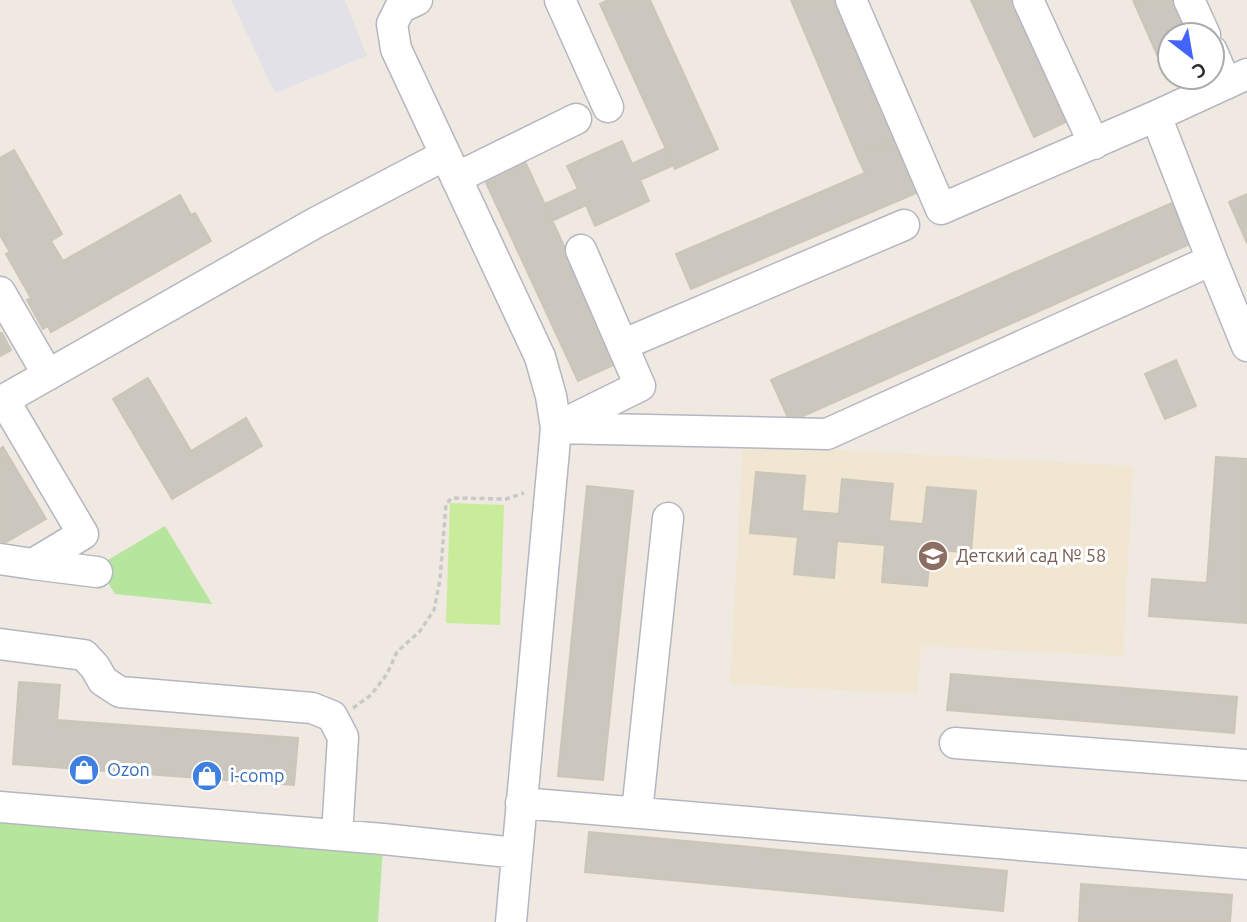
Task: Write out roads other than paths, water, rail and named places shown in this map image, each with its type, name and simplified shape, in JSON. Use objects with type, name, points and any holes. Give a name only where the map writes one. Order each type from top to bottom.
[{"type":"street","points":[[417,0],[400,8],[391,24],[396,49],[540,357],[551,396],[556,428],[511,922]]},
{"type":"street","points":[[560,0],[608,107]]},
{"type":"street","points":[[851,0],[941,209],[1237,79]]},
{"type":"street","points":[[1028,0],[1094,144]]},
{"type":"street","points":[[1189,0],[1199,21]]},
{"type":"street","points":[[1156,116],[1247,346]]},
{"type":"street","points":[[33,564],[83,534],[2,401],[315,223],[576,119]]},
{"type":"street","points":[[622,345],[904,225]]},
{"type":"street","points":[[556,428],[640,386],[581,250]]},
{"type":"street","points":[[556,428],[827,434],[1212,260]]},
{"type":"street","points":[[0,292],[48,375]]},
{"type":"street","points":[[638,812],[668,517]]},
{"type":"street","points":[[0,559],[97,572]]},
{"type":"street","points":[[0,643],[84,655],[103,681],[120,692],[312,708],[332,716],[343,737],[337,835]]},
{"type":"street","points":[[956,743],[1247,765]]},
{"type":"street","points":[[521,803],[1247,864]]},
{"type":"street","points":[[0,807],[517,853]]},
{"type":"place","name":"Детский сад № 58","points":[[933,556]]},
{"type":"place","name":"Ozon","points":[[84,770]]},
{"type":"place","name":"i-comp","points":[[207,776]]}]
